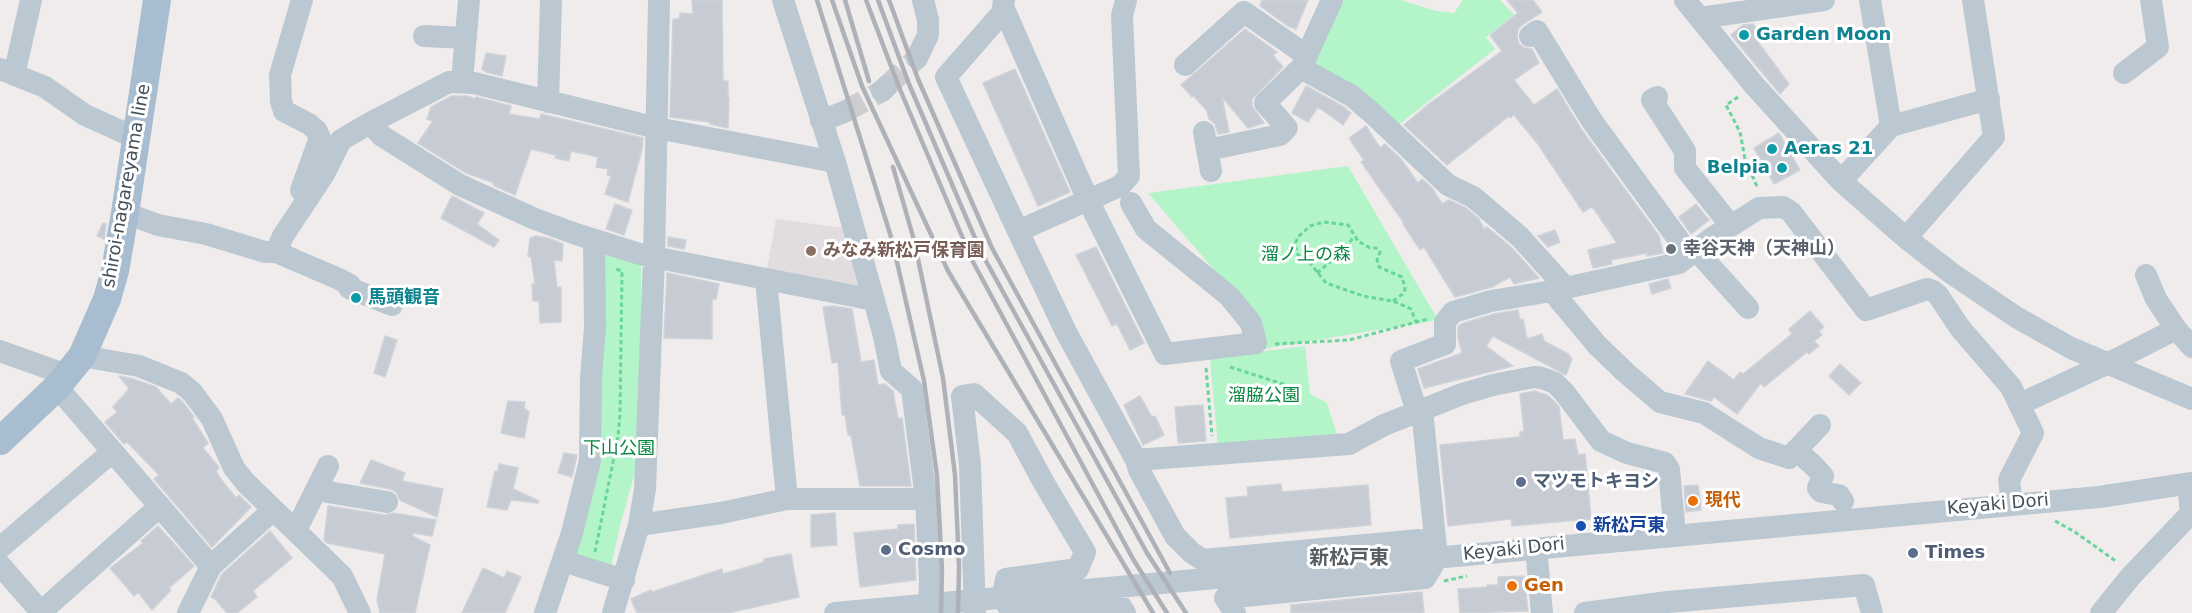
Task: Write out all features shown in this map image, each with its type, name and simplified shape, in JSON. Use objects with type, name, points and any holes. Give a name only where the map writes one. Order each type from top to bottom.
[{"type":"main road","name":"shiroi-nagareyama line","points":[[4,432],[69,373],[107,299],[115,272],[125,213],[157,0]]},
{"type":"street","points":[[31,0],[7,72],[45,87],[85,115],[136,138]]},
{"type":"street","points":[[279,244],[320,138],[309,124],[285,111],[281,101],[280,75],[302,0]]},
{"type":"street","points":[[462,81],[469,0]]},
{"type":"street","points":[[548,102],[551,0]]},
{"type":"street","points":[[614,613],[639,525],[645,489],[654,258],[659,0]]},
{"type":"street","points":[[783,0],[835,162],[874,300],[891,371],[912,389],[926,500],[930,608]]},
{"type":"street","points":[[1018,231],[1120,186],[1129,176],[1122,27],[1126,0]]},
{"type":"street","points":[[1207,151],[1280,135],[1287,128],[1265,103],[1304,62],[1332,0]]},
{"type":"street","points":[[1685,0],[1754,85],[1841,181],[1951,273],[2016,317],[2071,348],[2192,399]]},
{"type":"street","points":[[1700,18],[1824,0]]},
{"type":"street","points":[[1870,0],[1891,126]]},
{"type":"street","points":[[1906,237],[1994,137],[1973,0]]},
{"type":"street","points":[[2124,73],[2158,47],[2151,0]]},
{"type":"street","points":[[1004,4],[1088,200],[1165,354],[1256,343],[1251,323],[1229,296],[1146,229],[1131,203]]},
{"type":"street","points":[[1004,4],[1002,13],[946,77],[1066,332],[1175,536],[1192,553],[1203,560],[1419,540],[1437,558]]},
{"type":"street","points":[[917,58],[927,40],[926,10]]},
{"type":"street","points":[[1185,65],[1244,12],[1304,62],[1352,96],[1448,185],[1473,196],[1520,237],[1597,345],[1660,402],[1704,413],[1758,448],[1789,458],[1820,425]]},
{"type":"street","points":[[1530,36],[1538,31],[1592,121],[1692,252],[1748,308]]},
{"type":"street","points":[[424,36],[466,38]]},
{"type":"street","points":[[125,213],[158,225],[206,234],[265,252],[279,244],[324,174],[337,144],[347,135],[449,82],[462,81],[657,128],[835,162]]},
{"type":"street","points":[[1657,97],[1652,100],[1685,151],[1685,168],[1731,226]]},
{"type":"street","points":[[1841,181],[1891,126],[1989,99]]},
{"type":"street","points":[[821,121],[844,112]]},
{"type":"street","points":[[370,123],[382,136],[460,185],[535,219],[594,250],[654,258],[874,300]]},
{"type":"street","points":[[1230,606],[1425,578],[1437,558],[1420,411],[1401,361],[1445,344],[1445,322],[1453,312],[1491,301],[1559,290],[1679,263],[1759,208],[1783,207],[1791,212],[1866,310],[1927,289],[1938,294],[1960,328],[2011,387],[2033,433],[2009,480],[2012,504]]},
{"type":"street","points":[[279,244],[304,263],[350,285],[349,288],[392,304]]},
{"type":"street","points":[[545,613],[563,561],[590,461],[591,378],[595,327],[594,250]]},
{"type":"street","points":[[2146,275],[2156,299],[2176,329],[2192,347]]},
{"type":"street","points":[[766,280],[787,499]]},
{"type":"street","points":[[2020,404],[2176,329]]},
{"type":"street","points":[[0,351],[69,373],[139,366],[181,383],[204,405],[234,468],[273,510],[342,576],[360,613]]},
{"type":"street","points":[[69,373],[112,452],[211,567]]},
{"type":"street","points":[[1136,460],[1349,444],[1384,425],[1420,411],[1492,385],[1534,377],[1555,383],[1601,441],[1627,453],[1665,463],[1669,470],[1675,534]]},
{"type":"street","points":[[975,606],[970,465],[962,396],[974,394],[1017,434],[1085,552],[1078,569],[1006,579],[1008,605]]},
{"type":"street","points":[[1796,450],[1822,476],[1818,488],[1821,492],[1839,495],[1842,501]]},
{"type":"street","points":[[0,548],[112,452]]},
{"type":"street","points":[[296,530],[328,466]]},
{"type":"street","points":[[2101,613],[2133,573],[2191,513],[2190,483]]},
{"type":"street","name":"Keyaki Dori","points":[[835,613],[1008,605],[1675,534],[2099,497],[2190,483]]},
{"type":"street","points":[[316,490],[387,502]]},
{"type":"street","points":[[639,525],[721,513],[787,499],[926,500]]},
{"type":"street","points":[[0,565],[41,613],[160,506]]},
{"type":"street","points":[[188,613],[211,567],[273,510]]},
{"type":"street","points":[[1536,548],[1542,613]]},
{"type":"street","points":[[563,561],[624,580]]},
{"type":"street","points":[[1585,613],[1668,602],[1864,585],[1872,613]]},
{"type":"street","points":[[1029,613],[1123,609]]},
{"type":"path","points":[[1726,105],[1740,132],[1745,159],[1758,189]]},
{"type":"path","points":[[1393,301],[1404,293],[1402,277],[1379,267],[1377,260],[1380,252],[1376,248],[1364,245],[1354,237],[1348,225],[1324,222],[1310,226],[1301,234],[1295,244],[1295,250],[1298,255],[1310,263],[1326,283],[1362,296],[1393,301],[1411,309],[1416,322]]},
{"type":"path","points":[[1317,273],[1354,237]]},
{"type":"path","points":[[591,571],[618,437],[622,345],[622,271],[594,250]]},
{"type":"path","points":[[1256,343],[1262,345],[1350,339],[1416,322],[1446,311],[1453,312]]},
{"type":"path","points":[[1228,366],[1283,384],[1298,404]]},
{"type":"path","points":[[1206,367],[1212,426]]},
{"type":"path","points":[[2051,519],[2075,532],[2133,573]]},
{"type":"shaded area","name":"みなみ新松戸保育園","points":[[776,219],[845,228],[865,292],[766,274]]},
{"type":"green space","points":[[1340,0],[1401,0],[1436,11],[1454,13],[1463,0],[1500,0],[1514,15],[1486,37],[1495,49],[1397,126],[1315,65],[1313,53]]},
{"type":"green space","name":"溜ノ上の森","points":[[1348,166],[1438,320],[1262,349],[1258,321],[1148,193]]},
{"type":"green space","name":"下山公園","points":[[601,252],[641,264],[641,451],[610,571],[575,558]]},
{"type":"green space","name":"溜脇公園","points":[[1305,346],[1310,394],[1327,403],[1337,435],[1218,447],[1210,358]]},
{"type":"building","points":[[692,0],[722,0],[723,81],[728,81],[728,128],[710,124],[710,122],[670,117],[673,19],[679,19],[680,13],[693,14]]},
{"type":"building","points":[[1262,0],[1308,0],[1296,29],[1260,6]]},
{"type":"building","points":[[1507,0],[1533,0],[1542,12],[1518,29],[1517,37],[1519,44],[1532,49],[1539,63],[1514,80],[1534,105],[1557,89],[1581,129],[1659,236],[1663,253],[1647,256],[1647,253],[1611,260],[1612,264],[1593,268],[1588,250],[1617,243],[1594,209],[1591,207],[1583,212],[1537,143],[1514,115],[1510,118],[1509,116],[1447,165],[1404,125],[1502,51],[1490,35],[1518,13]]},
{"type":"building","points":[[1753,24],[1764,38],[1758,42],[1789,84],[1780,94],[1731,35],[1743,25]]},
{"type":"building","points":[[1245,29],[1277,52],[1273,55],[1283,67],[1252,99],[1252,106],[1264,123],[1248,128],[1222,97],[1229,132],[1218,134],[1207,111],[1181,85]]},
{"type":"building","points":[[486,53],[506,56],[502,76],[482,69]]},
{"type":"building","points":[[1015,69],[1070,192],[1038,206],[983,83]]},
{"type":"building","points":[[1306,86],[1351,113],[1343,125],[1318,107],[1308,122],[1292,113]]},
{"type":"building","points":[[452,96],[468,96],[475,99],[476,97],[511,106],[509,114],[540,119],[541,114],[643,138],[628,202],[605,194],[611,176],[607,175],[608,169],[596,167],[598,157],[571,151],[569,161],[555,158],[556,155],[531,149],[515,195],[493,185],[494,183],[466,173],[418,143],[433,121],[427,119],[431,107]]},
{"type":"building","points":[[1366,126],[1380,148],[1385,144],[1401,159],[1418,183],[1422,179],[1432,188],[1442,204],[1449,200],[1466,208],[1479,219],[1484,229],[1487,227],[1511,247],[1539,278],[1514,284],[1510,277],[1492,287],[1455,297],[1424,247],[1420,250],[1361,162],[1364,160],[1349,138]]},
{"type":"building","points":[[1779,133],[1800,170],[1774,184],[1754,148]]},
{"type":"building","points":[[452,196],[484,213],[477,224],[499,240],[494,247],[441,218]]},
{"type":"building","points":[[615,204],[632,210],[624,235],[606,229]]},
{"type":"building","points":[[1696,204],[1709,220],[1691,234],[1679,217]]},
{"type":"building","points":[[103,223],[106,224],[104,239],[97,236]]},
{"type":"building","points":[[1555,230],[1560,242],[1548,247],[1538,236]]},
{"type":"building","points":[[536,236],[563,244],[562,261],[554,260],[557,287],[561,287],[561,322],[540,323],[539,301],[533,301],[532,284],[535,284],[531,257],[528,256],[530,238]]},
{"type":"building","points":[[668,237],[686,240],[684,249],[668,246]]},
{"type":"building","points":[[1096,247],[1144,343],[1130,350],[1117,324],[1112,326],[1076,255]]},
{"type":"building","points":[[667,273],[719,284],[716,299],[712,299],[712,339],[664,338]]},
{"type":"building","points":[[1668,279],[1671,288],[1652,294],[1649,284]]},
{"type":"building","points":[[823,307],[852,309],[861,362],[874,360],[878,385],[885,384],[893,391],[898,419],[902,418],[911,486],[860,486],[851,435],[848,435],[845,415],[842,415],[838,362],[832,363]]},
{"type":"building","points":[[1518,310],[1520,320],[1523,319],[1527,339],[1542,334],[1544,341],[1568,354],[1572,359],[1566,375],[1493,336],[1486,346],[1513,366],[1424,388],[1418,369],[1462,353],[1458,337],[1458,327],[1461,324],[1494,314]]},
{"type":"building","points":[[1810,311],[1824,327],[1819,331],[1822,335],[1814,341],[1819,346],[1809,354],[1807,352],[1764,387],[1761,383],[1737,414],[1714,397],[1711,401],[1685,394],[1708,361],[1734,380],[1740,372],[1743,374],[1792,334],[1789,329]]},
{"type":"building","points":[[385,336],[397,340],[385,377],[374,373]]},
{"type":"building","points":[[1840,364],[1861,383],[1849,395],[1829,376]]},
{"type":"building","points":[[119,376],[156,387],[171,404],[178,398],[182,401],[208,443],[203,448],[218,466],[216,471],[220,478],[236,498],[239,495],[251,507],[212,547],[154,479],[159,475],[127,442],[124,444],[105,422],[117,412],[113,407],[129,389]]},
{"type":"building","points":[[1534,391],[1547,395],[1559,407],[1563,440],[1575,439],[1578,455],[1585,454],[1591,519],[1512,526],[1511,519],[1448,526],[1440,445],[1520,437],[1520,432],[1524,431],[1520,394]]},
{"type":"building","points":[[1140,396],[1152,417],[1155,416],[1164,435],[1143,445],[1124,405]]},
{"type":"building","points":[[508,401],[525,402],[524,408],[529,412],[524,438],[501,433]]},
{"type":"building","points":[[1203,405],[1206,441],[1178,443],[1175,407]]},
{"type":"building","points":[[564,453],[577,455],[572,477],[558,473]]},
{"type":"building","points":[[371,460],[405,473],[402,481],[443,489],[437,517],[400,500],[396,492],[390,489],[360,483]]},
{"type":"building","points":[[499,464],[518,468],[513,489],[539,501],[538,503],[511,500],[507,510],[487,507],[495,471],[498,471]]},
{"type":"building","points":[[1281,484],[1282,492],[1368,485],[1371,525],[1230,538],[1226,498],[1248,496],[1247,487]]},
{"type":"building","points":[[1698,485],[1701,510],[1686,512],[1684,486]]},
{"type":"building","points":[[328,506],[436,520],[432,536],[413,533],[412,536],[430,545],[415,613],[380,613],[377,600],[385,554],[327,543],[324,540]]},
{"type":"building","points":[[835,513],[837,545],[811,547],[811,515]]},
{"type":"building","points":[[914,524],[916,580],[860,587],[854,533],[898,529],[898,525]]},
{"type":"building","points":[[158,526],[194,566],[169,588],[171,590],[152,610],[138,592],[134,596],[110,568],[143,543],[141,541]]},
{"type":"building","points":[[270,531],[292,558],[253,591],[257,597],[237,613],[227,613],[211,597],[222,574]]},
{"type":"building","points":[[791,554],[799,597],[728,613],[637,613],[631,599],[651,590],[652,592],[722,569],[723,574],[764,562],[764,559]]},
{"type":"building","points":[[483,568],[504,578],[507,571],[521,577],[505,613],[462,613]]},
{"type":"building","points":[[1524,576],[1528,611],[1460,613],[1458,589],[1498,585],[1498,577]]},
{"type":"building","points":[[1422,592],[1424,613],[1291,613],[1291,605]]},
{"type":"tunnel","points":[[886,87],[917,58]]},
{"type":"tunnel","points":[[844,112],[882,91]]},
{"type":"railway","points":[[817,0],[892,240],[924,381],[937,476],[942,569],[941,613]]},
{"type":"railway","points":[[832,0],[862,86],[948,271],[1153,613]]},
{"type":"railway","points":[[845,0],[869,81]]},
{"type":"railway","points":[[866,0],[899,87],[972,260],[1133,559],[1167,613]]},
{"type":"railway","points":[[878,0],[909,84],[981,252],[1147,553],[1186,613]]},
{"type":"railway","points":[[889,0],[918,79],[992,248],[1170,573]]},
{"type":"railway","points":[[893,167],[914,240],[943,378],[955,475],[959,567],[958,613]]},
{"type":"place","name":"Garden Moon","points":[[1744,35]]},
{"type":"place","name":"Aeras 21","points":[[1772,149]]},
{"type":"place","name":"Belpia","points":[[1782,168]]},
{"type":"place","name":"幸谷天神（天神山）","points":[[1671,249]]},
{"type":"place","name":"みなみ新松戸保育園","points":[[811,251]]},
{"type":"place","name":"馬頭観音","points":[[356,298]]},
{"type":"place","name":"マツモトキヨシ","points":[[1521,482]]},
{"type":"place","name":"現代","points":[[1693,501]]},
{"type":"place","name":"新松戸東","points":[[1581,526]]},
{"type":"place","name":"Cosmo","points":[[886,550]]},
{"type":"place","name":"Times","points":[[1913,553]]},
{"type":"place","name":"Gen","points":[[1512,586]]},
{"type":"district","name":"新松戸東","points":[[1349,559]]}]
